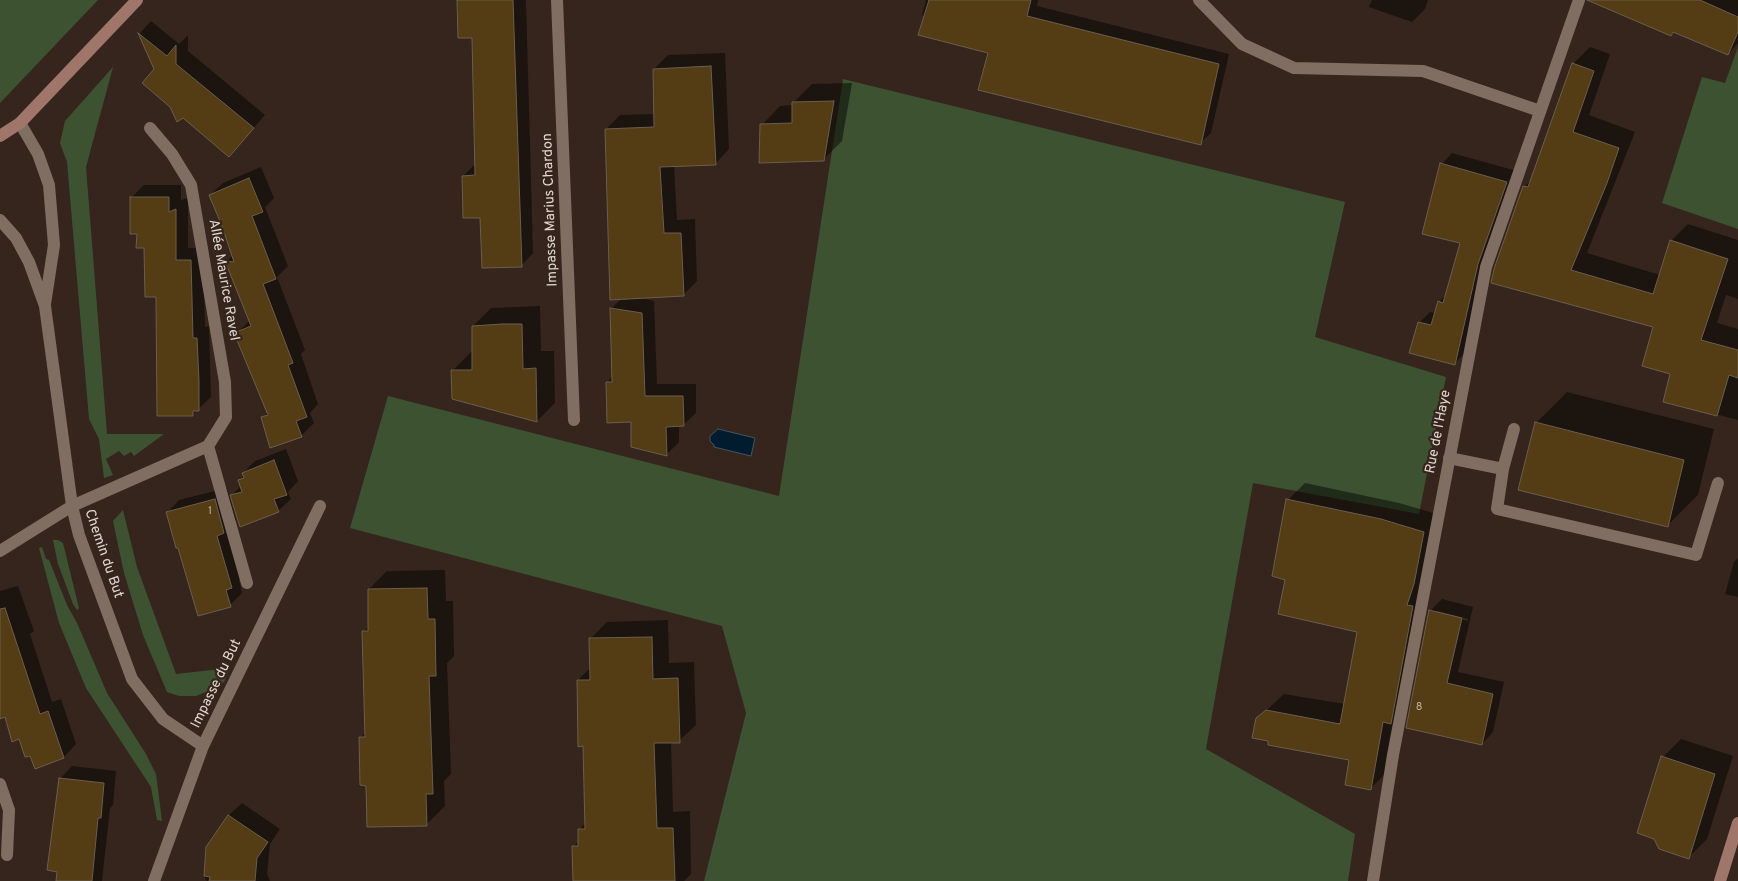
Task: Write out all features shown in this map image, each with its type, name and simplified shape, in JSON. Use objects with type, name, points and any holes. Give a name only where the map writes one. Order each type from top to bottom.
[{"type":"street","points":[[0,136],[20,122],[137,0]]},
{"type":"street","name":"Impasse Marius Chardon","points":[[558,0],[574,420]]},
{"type":"street","points":[[1199,0],[1242,44],[1294,68],[1423,71],[1540,111]]},
{"type":"street","name":"Rue de l'Haye","points":[[1373,881],[1393,755],[1486,267],[1579,0]]},
{"type":"street","name":"Chemin du But","points":[[20,122],[38,154],[49,185],[54,245],[45,306]]},
{"type":"street","name":"Allée Maurice Ravel","points":[[150,128],[172,154],[191,184],[226,382],[226,417],[208,446]]},
{"type":"street","name":"Chemin du But","points":[[0,220],[16,238],[45,306],[72,506],[79,535],[132,679],[163,719],[203,746]]},
{"type":"street","points":[[1514,429],[1503,469],[1497,509],[1696,555],[1718,482]]},
{"type":"street","points":[[0,551],[72,506],[208,446],[247,583]]},
{"type":"street","points":[[1449,458],[1503,469]]},
{"type":"street","name":"Impasse du But","points":[[154,881],[203,746],[320,506]]},
{"type":"street","points":[[0,784],[9,810],[7,854]]},
{"type":"street","points":[[1720,881],[1738,823]]},
{"type":"green space","points":[[0,0],[98,0],[0,103]]},
{"type":"green space","points":[[1738,47],[1738,229],[1662,203],[1702,77],[1725,83]]},
{"type":"green space","points":[[113,67],[86,167],[107,434],[164,434],[134,456],[131,452],[124,456],[119,451],[106,459],[113,475],[104,478],[99,439],[89,419],[67,162],[60,143],[65,121]]},
{"type":"green space","points":[[843,79],[1345,202],[1315,337],[1446,377],[1419,514],[1253,483],[1206,749],[1355,834],[1348,881],[704,881],[746,713],[722,626],[350,528],[388,396],[779,496]]},
{"type":"green space","points":[[123,510],[137,567],[176,674],[230,668],[224,682],[211,690],[196,696],[179,696],[167,692],[143,635],[124,573],[113,521]]},
{"type":"green space","points":[[53,540],[63,543],[79,608],[77,610],[58,564]]},
{"type":"green space","points":[[42,547],[107,693],[146,754],[156,774],[162,821],[157,820],[151,787],[86,688],[59,623],[39,548]]},
{"type":"water","points":[[718,429],[755,438],[751,456],[714,447],[710,441],[710,436]]},
{"type":"building","points":[[457,0],[513,0],[522,267],[482,268],[480,218],[463,218],[462,176],[475,175],[472,38],[458,38]]},
{"type":"building","points":[[929,0],[1031,0],[1027,16],[1219,64],[1201,145],[978,90],[988,53],[918,35]]},
{"type":"building","points":[[1587,0],[1700,0],[1738,17],[1738,32],[1728,55],[1673,32],[1671,36]]},
{"type":"building","points":[[138,33],[167,56],[176,45],[176,64],[254,128],[229,157],[183,118],[177,122],[170,107],[142,83],[154,69]]},
{"type":"building","points":[[1572,63],[1594,71],[1573,132],[1619,148],[1607,183],[1571,270],[1653,294],[1670,240],[1728,259],[1701,340],[1738,350],[1738,378],[1729,375],[1717,416],[1663,402],[1670,374],[1642,366],[1653,327],[1491,283],[1494,269],[1523,186],[1528,187]]},
{"type":"building","points":[[711,66],[716,165],[660,167],[664,233],[681,233],[684,296],[610,300],[605,129],[654,127],[653,69]]},
{"type":"building","points":[[834,101],[824,161],[759,163],[760,124],[792,123],[792,102]]},
{"type":"building","points":[[1440,163],[1507,182],[1478,264],[1455,365],[1409,353],[1418,322],[1431,325],[1438,301],[1443,303],[1460,243],[1422,234]]},
{"type":"building","points":[[249,178],[263,212],[252,216],[276,279],[263,284],[293,363],[288,365],[307,417],[296,421],[302,437],[270,448],[261,417],[268,415],[234,333],[251,326],[225,261],[234,262],[209,195]]},
{"type":"building","points":[[130,197],[169,197],[169,212],[176,209],[176,260],[191,260],[193,338],[197,338],[199,381],[199,411],[193,411],[193,416],[157,416],[156,297],[145,297],[144,248],[136,248],[137,234],[130,234]]},
{"type":"building","points":[[610,308],[642,313],[645,396],[683,396],[684,426],[666,427],[667,456],[631,447],[631,422],[607,423],[606,382],[612,382]]},
{"type":"building","points":[[522,324],[523,369],[536,368],[537,422],[452,399],[451,370],[472,370],[472,326]]},
{"type":"building","points":[[1535,422],[1684,460],[1668,527],[1518,490]]},
{"type":"building","points":[[274,460],[287,495],[274,499],[279,512],[240,527],[230,495],[242,492],[238,480],[244,478],[242,473]]},
{"type":"building","points":[[215,499],[224,533],[217,536],[232,588],[226,590],[231,607],[198,616],[166,512]]},
{"type":"building","points":[[1286,499],[1381,519],[1424,532],[1414,584],[1407,605],[1413,606],[1391,724],[1383,722],[1371,790],[1345,785],[1349,760],[1268,745],[1268,741],[1252,738],[1256,718],[1266,710],[1340,724],[1357,632],[1278,614],[1285,580],[1272,576]]},
{"type":"building","points":[[427,588],[428,619],[435,619],[436,676],[429,676],[433,794],[426,794],[427,826],[367,827],[366,786],[360,785],[359,737],[365,737],[362,631],[368,631],[368,589]]},
{"type":"building","points":[[5,608],[40,714],[48,711],[64,758],[35,769],[30,756],[25,757],[19,739],[12,742],[5,717],[0,719],[0,609]]},
{"type":"building","points":[[1429,610],[1462,618],[1447,683],[1493,694],[1482,745],[1406,728]]},
{"type":"building","points":[[652,637],[653,679],[678,678],[680,743],[654,743],[657,828],[673,828],[675,881],[573,881],[572,846],[578,846],[578,829],[585,829],[583,746],[578,747],[577,680],[590,680],[589,638]]},
{"type":"building","points":[[1661,756],[1715,774],[1689,859],[1659,849],[1654,839],[1637,833]]},
{"type":"building","points":[[59,778],[104,783],[101,818],[98,818],[92,881],[56,881],[57,872],[47,870]]},
{"type":"building","points":[[228,815],[268,842],[257,858],[255,881],[209,881],[210,877],[204,876],[206,847]]}]
